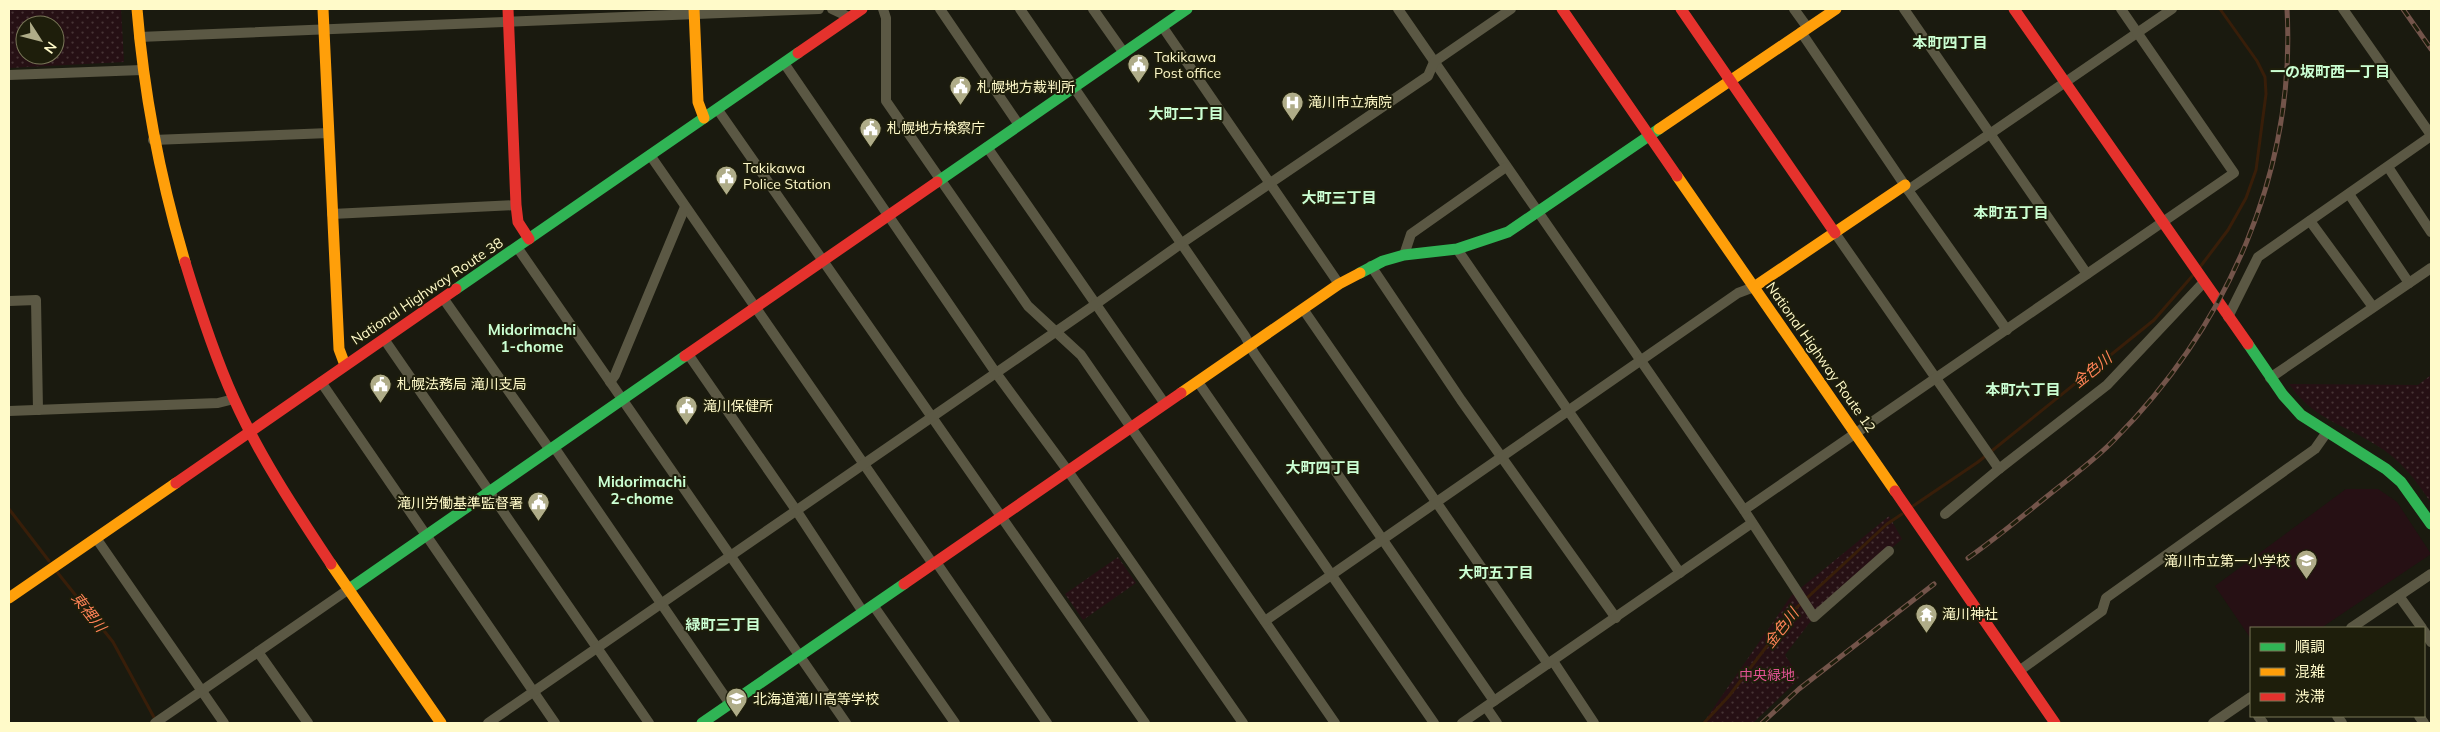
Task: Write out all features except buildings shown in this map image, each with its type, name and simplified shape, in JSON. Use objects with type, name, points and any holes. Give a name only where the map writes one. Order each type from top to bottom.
[{"type":"main road","points":[[137,9],[142,70],[153,140],[174,231],[215,357],[249,431],[302,520],[442,723]]},
{"type":"main road","points":[[323,9],[339,350],[345,366]]},
{"type":"main road","points":[[508,9],[516,205],[518,222],[529,239]]},
{"type":"main road","name":"National Highway Route 38","points":[[9,598],[862,9]]},
{"type":"main road","points":[[349,589],[1188,9]]},
{"type":"main road","name":"National Highway Route 12","points":[[1562,9],[2055,723]]},
{"type":"main road","points":[[1681,9],[1835,233]]},
{"type":"main road","points":[[702,723],[1339,284],[1371,266],[1404,255],[1457,249],[1508,232],[1836,9]]},
{"type":"main road","points":[[2014,9],[2270,378],[2301,415],[2386,468],[2402,482],[2431,524]]},
{"type":"main road","points":[[694,11],[698,102],[704,118]]},
{"type":"main road","points":[[1754,287],[1906,188]]},
{"type":"street","points":[[139,37],[509,22],[602,13],[819,9]]},
{"type":"street","points":[[832,9],[849,17]]},
{"type":"street","points":[[883,9],[886,18],[886,100],[1028,306],[1081,355],[1335,723]]},
{"type":"street","points":[[940,9],[1019,125]]},
{"type":"street","points":[[1020,9],[1383,539],[1490,704],[1497,723]]},
{"type":"street","points":[[1093,9],[1124,53]]},
{"type":"street","points":[[1398,9],[1744,510],[1814,617],[1889,551]]},
{"type":"street","points":[[488,723],[1182,243],[1428,76],[1434,62],[1511,9]]},
{"type":"street","points":[[1794,9],[1804,30],[1906,188],[2007,330]]},
{"type":"street","points":[[1904,9],[2087,274]]},
{"type":"street","points":[[1744,510],[2234,173],[2121,9]]},
{"type":"street","points":[[1906,188],[1990,134],[2172,9]]},
{"type":"street","points":[[2228,317],[2258,257],[2431,136],[2343,9]]},
{"type":"street","points":[[1162,26],[1339,284]]},
{"type":"street","points":[[784,63],[996,373],[1068,471],[1243,723]]},
{"type":"street","points":[[9,75],[142,70]]},
{"type":"street","points":[[718,110],[930,417],[1145,723]]},
{"type":"street","points":[[153,140],[329,133]]},
{"type":"street","points":[[987,147],[1166,404]]},
{"type":"street","points":[[650,155],[863,465],[1046,723]]},
{"type":"street","points":[[1404,255],[1411,234],[1506,167]]},
{"type":"street","points":[[2388,167],[2431,232]]},
{"type":"street","points":[[2349,194],[2409,283]]},
{"type":"street","points":[[332,214],[516,205]]},
{"type":"street","points":[[610,382],[615,375],[685,207]]},
{"type":"street","points":[[2310,221],[2373,307]]},
{"type":"street","points":[[1835,233],[1999,469]]},
{"type":"street","points":[[517,247],[846,723]]},
{"type":"street","points":[[1457,249],[1680,573]]},
{"type":"street","points":[[1371,266],[1502,457],[1616,618]]},
{"type":"street","points":[[2270,378],[2431,268]]},
{"type":"street","points":[[1945,514],[1999,469],[2107,386],[2204,282]]},
{"type":"street","points":[[1265,621],[1738,293],[1754,287]]},
{"type":"street","points":[[443,298],[552,448],[730,704]]},
{"type":"street","points":[[9,301],[36,300],[38,410]]},
{"type":"street","points":[[1303,309],[1436,501],[1594,723]]},
{"type":"street","points":[[384,339],[649,723]]},
{"type":"street","points":[[688,354],[796,510],[863,612]]},
{"type":"street","points":[[320,382],[555,723]]},
{"type":"street","points":[[1198,382],[1434,723]]},
{"type":"street","points":[[9,412],[218,403],[234,399]]},
{"type":"street","points":[[2019,671],[2102,611],[2106,598],[2315,449],[2327,432]]},
{"type":"street","points":[[1462,723],[1752,523]]},
{"type":"street","points":[[96,538],[224,723]]},
{"type":"street","points":[[2356,627],[2431,574]]},
{"type":"street","points":[[155,723],[349,589]]},
{"type":"street","points":[[2398,596],[2421,627]]},
{"type":"street","points":[[874,605],[955,723]]},
{"type":"street","points":[[258,652],[308,723]]},
{"type":"street","points":[[2213,723],[2250,701]]},
{"type":"green space","points":[[9,9],[121,9],[124,62],[9,68]]},
{"type":"green space","points":[[2431,375],[2431,503],[2413,478],[2393,457],[2364,438],[2318,413],[2298,396],[2289,384],[2418,385]]},
{"type":"green space","points":[[2346,489],[2378,489],[2397,502],[2431,554],[2322,627],[2250,627],[2250,638],[2215,586]]},
{"type":"green space","name":"中央緑地","points":[[1889,516],[1902,539],[1814,617],[1785,655],[1800,678],[1753,723],[1703,723],[1791,596]]},
{"type":"green space","points":[[1118,557],[1136,583],[1083,620],[1065,594]]},
{"type":"waterway","name":"金色川","points":[[2200,267],[2228,230],[2246,198],[2256,170],[2266,94],[2265,77],[2257,61],[2220,9]]},
{"type":"waterway","name":"金色川","points":[[1913,506],[1978,462],[2154,320],[2194,274]]},
{"type":"waterway","name":"東裡川","points":[[9,509],[49,561]]},
{"type":"waterway","name":"金色川","points":[[1704,723],[1729,696],[1795,609],[1887,524],[1902,514]]},
{"type":"waterway","name":"東裡川","points":[[57,572],[113,642],[156,721]]},
{"type":"railway","points":[[1968,558],[2086,466],[2115,439],[2155,394],[2191,346],[2221,295],[2247,242],[2266,186],[2280,128],[2287,69],[2287,9]]},
{"type":"railway","points":[[2403,9],[2431,49]]},
{"type":"railway","points":[[1762,723],[1799,689],[1934,584]]},
{"type":"traffic: fast","points":[[937,182],[1187,9]]},
{"type":"traffic: fast","points":[[456,289],[798,53]]},
{"type":"traffic: fast","points":[[1360,273],[1383,261],[1404,255],[1457,249],[1508,232],[1659,129]]},
{"type":"traffic: fast","points":[[2248,344],[2283,395],[2301,415],[2386,469],[2401,482],[2431,524]]},
{"type":"traffic: fast","points":[[349,589],[685,356]]},
{"type":"traffic: fast","points":[[702,723],[904,584]]},
{"type":"traffic: slow","points":[[137,9],[144,73],[154,136],[185,262]]},
{"type":"traffic: slow","points":[[323,9],[339,349],[345,365]]},
{"type":"traffic: slow","points":[[694,9],[698,102],[704,118]]},
{"type":"traffic: slow","points":[[1659,129],[1836,9]]},
{"type":"traffic: slow","points":[[1677,176],[1895,491]]},
{"type":"traffic: slow","points":[[1754,287],[1905,185]]},
{"type":"traffic: slow","points":[[1181,393],[1339,284],[1360,273]]},
{"type":"traffic: slow","points":[[9,598],[176,483]]},
{"type":"traffic: slow","points":[[331,564],[441,723]]},
{"type":"traffic: jam","points":[[508,9],[516,205],[518,222],[529,239]]},
{"type":"traffic: jam","points":[[798,53],[862,9]]},
{"type":"traffic: jam","points":[[1562,9],[1677,176]]},
{"type":"traffic: jam","points":[[1681,9],[1835,233]]},
{"type":"traffic: jam","points":[[2014,9],[2248,344]]},
{"type":"traffic: jam","points":[[685,356],[937,182]]},
{"type":"traffic: jam","points":[[185,262],[213,348],[244,421],[279,483],[331,564]]},
{"type":"traffic: jam","points":[[176,483],[456,289]]},
{"type":"traffic: jam","points":[[904,584],[1181,393]]},
{"type":"traffic: jam","points":[[1895,491],[2055,723]]},
{"type":"place","name":"Takikawa Post office","points":[[1138,84]]},
{"type":"place","name":"札幌地方裁判所","points":[[961,106]]},
{"type":"place","name":"滝川市立病院","points":[[1292,121]]},
{"type":"place","name":"札幌地方検察庁","points":[[871,147]]},
{"type":"place","name":"Takikawa Police Station","points":[[727,195]]},
{"type":"place","name":"札幌法務局 滝川支局","points":[[381,403]]},
{"type":"place","name":"滝川保健所","points":[[687,425]]},
{"type":"place","name":"滝川労働基準監督署","points":[[539,522]]},
{"type":"place","name":"滝川市立第一小学校","points":[[2306,580]]},
{"type":"place","name":"滝川神社","points":[[1926,633]]},
{"type":"place","name":"北海道滝川高等学校","points":[[737,718]]},
{"type":"district","name":"本町四丁目","points":[[1950,42]]},
{"type":"district","name":"一の坂町西一丁目","points":[[2330,71]]},
{"type":"district","name":"大町二丁目","points":[[1186,113]]},
{"type":"district","name":"大町三丁目","points":[[1339,197]]},
{"type":"district","name":"本町五丁目","points":[[2011,212]]},
{"type":"district","name":"Midorimachi 1-chome","points":[[532,338]]},
{"type":"district","name":"本町六丁目","points":[[2023,389]]},
{"type":"district","name":"大町四丁目","points":[[1323,467]]},
{"type":"district","name":"Midorimachi 2-chome","points":[[642,490]]},
{"type":"district","name":"大町五丁目","points":[[1496,572]]},
{"type":"district","name":"緑町三丁目","points":[[723,624]]}]
